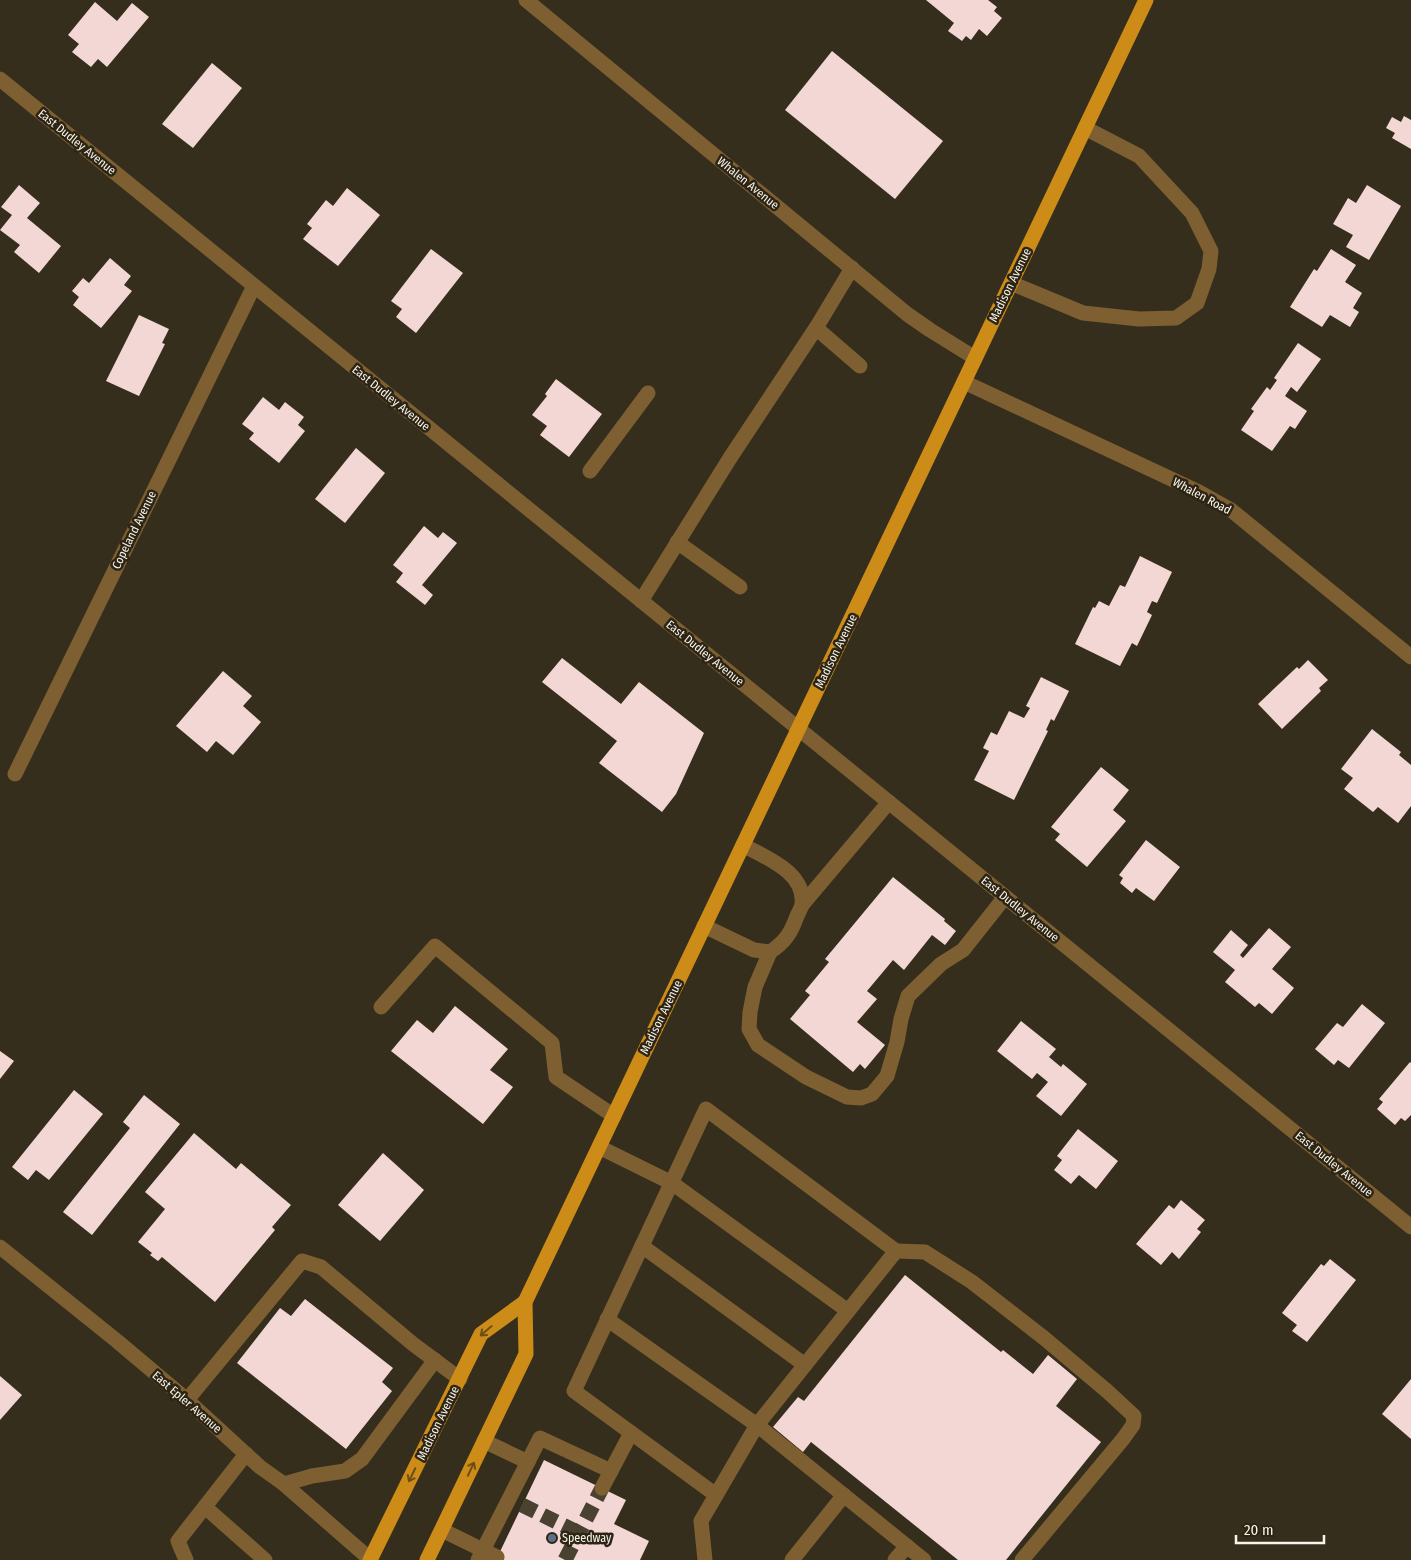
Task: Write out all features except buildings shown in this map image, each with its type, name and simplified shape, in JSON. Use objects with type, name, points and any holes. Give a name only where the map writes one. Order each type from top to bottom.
[{"type":"main road","name":"Madison Avenue","points":[[427,1560],[526,1354],[525,1302],[1146,0]]},
{"type":"main road","name":"Madison Avenue","points":[[371,1560],[481,1334],[525,1302]]},
{"type":"street","name":"Whalen Avenue","points":[[526,0],[918,322],[975,358]]},
{"type":"street","name":"East Dudley Avenue","points":[[0,79],[1411,1227]]},
{"type":"street","points":[[1011,283],[1083,313],[1130,318],[1176,318],[1197,303],[1209,269],[1211,251],[1192,213],[1139,156],[1085,128]]},
{"type":"street","points":[[641,601],[677,542],[816,328],[852,268]]},
{"type":"street","name":"Copeland Avenue","points":[[15,774],[254,286]]},
{"type":"street","points":[[816,328],[860,366]]},
{"type":"street","name":"Whalen Road","points":[[964,382],[1199,492],[1231,510],[1411,657]]},
{"type":"street","points":[[590,471],[648,393]]},
{"type":"street","points":[[677,542],[740,587]]},
{"type":"street","points":[[889,802],[802,905],[794,924],[782,943],[770,952],[755,987],[750,1012],[749,1029],[758,1045],[806,1077],[847,1097],[861,1098],[872,1094],[887,1076],[908,996],[941,964],[962,950],[1005,897]]},
{"type":"street","points":[[743,845],[787,870],[799,886],[802,905]]},
{"type":"street","points":[[704,926],[754,950],[770,952]]},
{"type":"street","points":[[381,1007],[435,946],[552,1043],[556,1077],[614,1116]]},
{"type":"street","points":[[716,1495],[574,1391],[706,1109],[896,1251],[925,1252],[972,1282],[1044,1338],[1134,1416],[1133,1425],[1123,1439],[1022,1560]]},
{"type":"street","points":[[599,1147],[672,1183],[848,1311]]},
{"type":"street","points":[[642,1246],[805,1365]]},
{"type":"street","name":"East Epler Avenue","points":[[0,1247],[187,1400],[246,1454],[284,1484],[371,1560]]},
{"type":"street","points":[[705,1560],[701,1521],[757,1425],[896,1251]]},
{"type":"street","points":[[187,1400],[302,1261],[321,1267],[460,1379]]},
{"type":"street","points":[[607,1320],[757,1425],[924,1560]]},
{"type":"street","points":[[284,1484],[312,1476],[345,1471],[362,1459],[435,1360]]},
{"type":"street","points":[[602,1488],[631,1433]]},
{"type":"street","points":[[481,1555],[516,1502],[528,1462],[540,1438],[611,1471]]},
{"type":"street","points":[[484,1441],[528,1462]]},
{"type":"street","points":[[186,1560],[178,1541],[246,1454]]},
{"type":"street","points":[[792,1560],[844,1495]]},
{"type":"street","points":[[205,1506],[265,1560]]},
{"type":"street","points":[[442,1530],[481,1555],[497,1557]]},
{"type":"street","points":[[895,1560],[907,1546]]},
{"type":"tunnel","points":[[565,1560],[602,1488]]},
{"type":"tunnel","points":[[522,1505],[579,1533]]},
{"type":"place","name":"Speedway","points":[[552,1538]]}]
